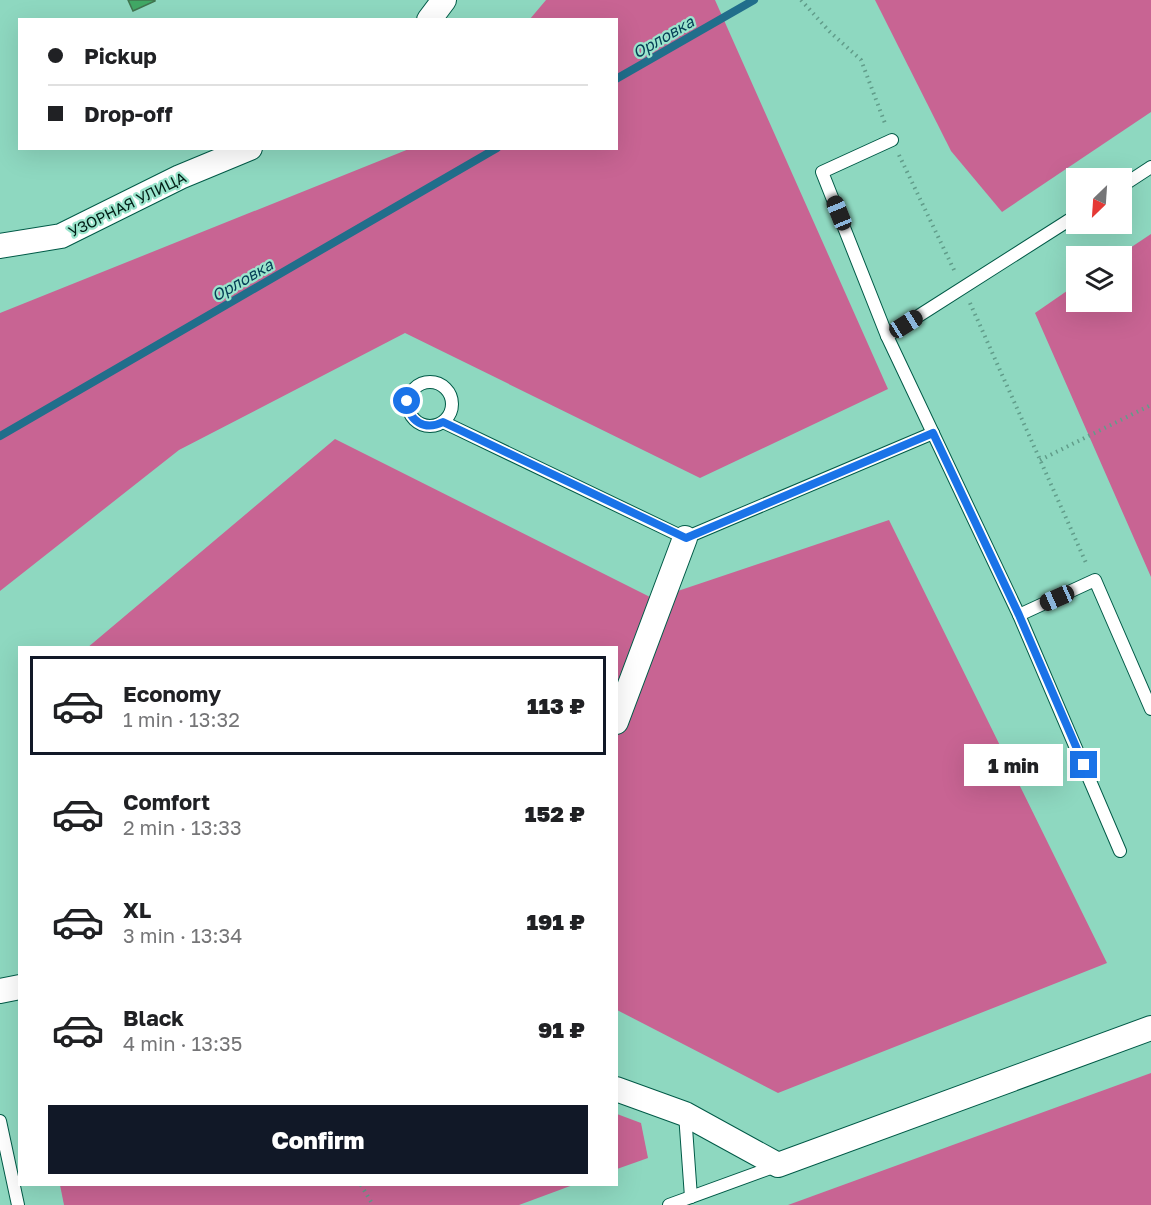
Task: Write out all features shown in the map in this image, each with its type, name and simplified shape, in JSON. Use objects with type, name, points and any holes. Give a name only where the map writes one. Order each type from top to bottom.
[{"type":"street","points":[[430,18],[444,0]]},
{"type":"street","name":"УЗОРНАЯ УЛИЦА","points":[[0,246],[62,236],[180,177],[245,150]]},
{"type":"street","points":[[618,717],[686,538]]},
{"type":"street","points":[[0,991],[18,987]]},
{"type":"street","points":[[618,1090],[685,1114],[778,1165],[1151,1028]]},
{"type":"lane","points":[[892,140],[822,172],[887,336],[1019,615],[1120,851]]},
{"type":"lane","points":[[1132,179],[1151,167]]},
{"type":"lane","points":[[887,336],[1066,222]]},
{"type":"lane","points":[[443,422],[686,538],[933,433]]},
{"type":"lane","points":[[1019,615],[1095,580],[1151,709]]},
{"type":"lane","points":[[685,1114],[691,1197]]},
{"type":"lane","points":[[0,1121],[18,1205]]},
{"type":"lane","points":[[669,1205],[778,1165]]},
{"type":"path","points":[[802,2],[861,60],[892,140],[963,288],[1095,580]]},
{"type":"path","points":[[1040,460],[1151,405]]},
{"type":"path","points":[[361,1186],[373,1205]]},
{"type":"shaded area","points":[[546,0],[715,0],[888,389],[700,478],[405,333],[179,450],[0,591],[0,313],[407,150],[618,150],[618,18],[531,18]]},
{"type":"shaded area","points":[[875,0],[1151,0],[1151,112],[1002,212],[951,151]]},
{"type":"shaded area","points":[[1151,234],[1151,577],[1035,313],[1066,292],[1066,312],[1132,312],[1132,247]]},
{"type":"shaded area","points":[[335,439],[654,599],[889,520],[1107,963],[778,1093],[618,1011],[618,646],[89,646]]},
{"type":"shaded area","points":[[1151,1073],[1151,1205],[788,1205]]},
{"type":"shaded area","points":[[618,1114],[641,1123],[648,1158],[618,1169]]},
{"type":"shaded area","points":[[60,1186],[570,1186],[519,1205],[64,1205]]},
{"type":"building","points":[[128,0],[155,0],[155,1],[133,11]]},
{"type":"waterway","name":"Орловка","points":[[618,78],[754,0]]},
{"type":"waterway","name":"Орловка","points":[[0,436],[494,150]]},
{"type":"route","points":[[407,401],[411,416],[422,425],[429,426],[443,422],[686,538],[933,433],[1019,615],[1084,765]]}]
